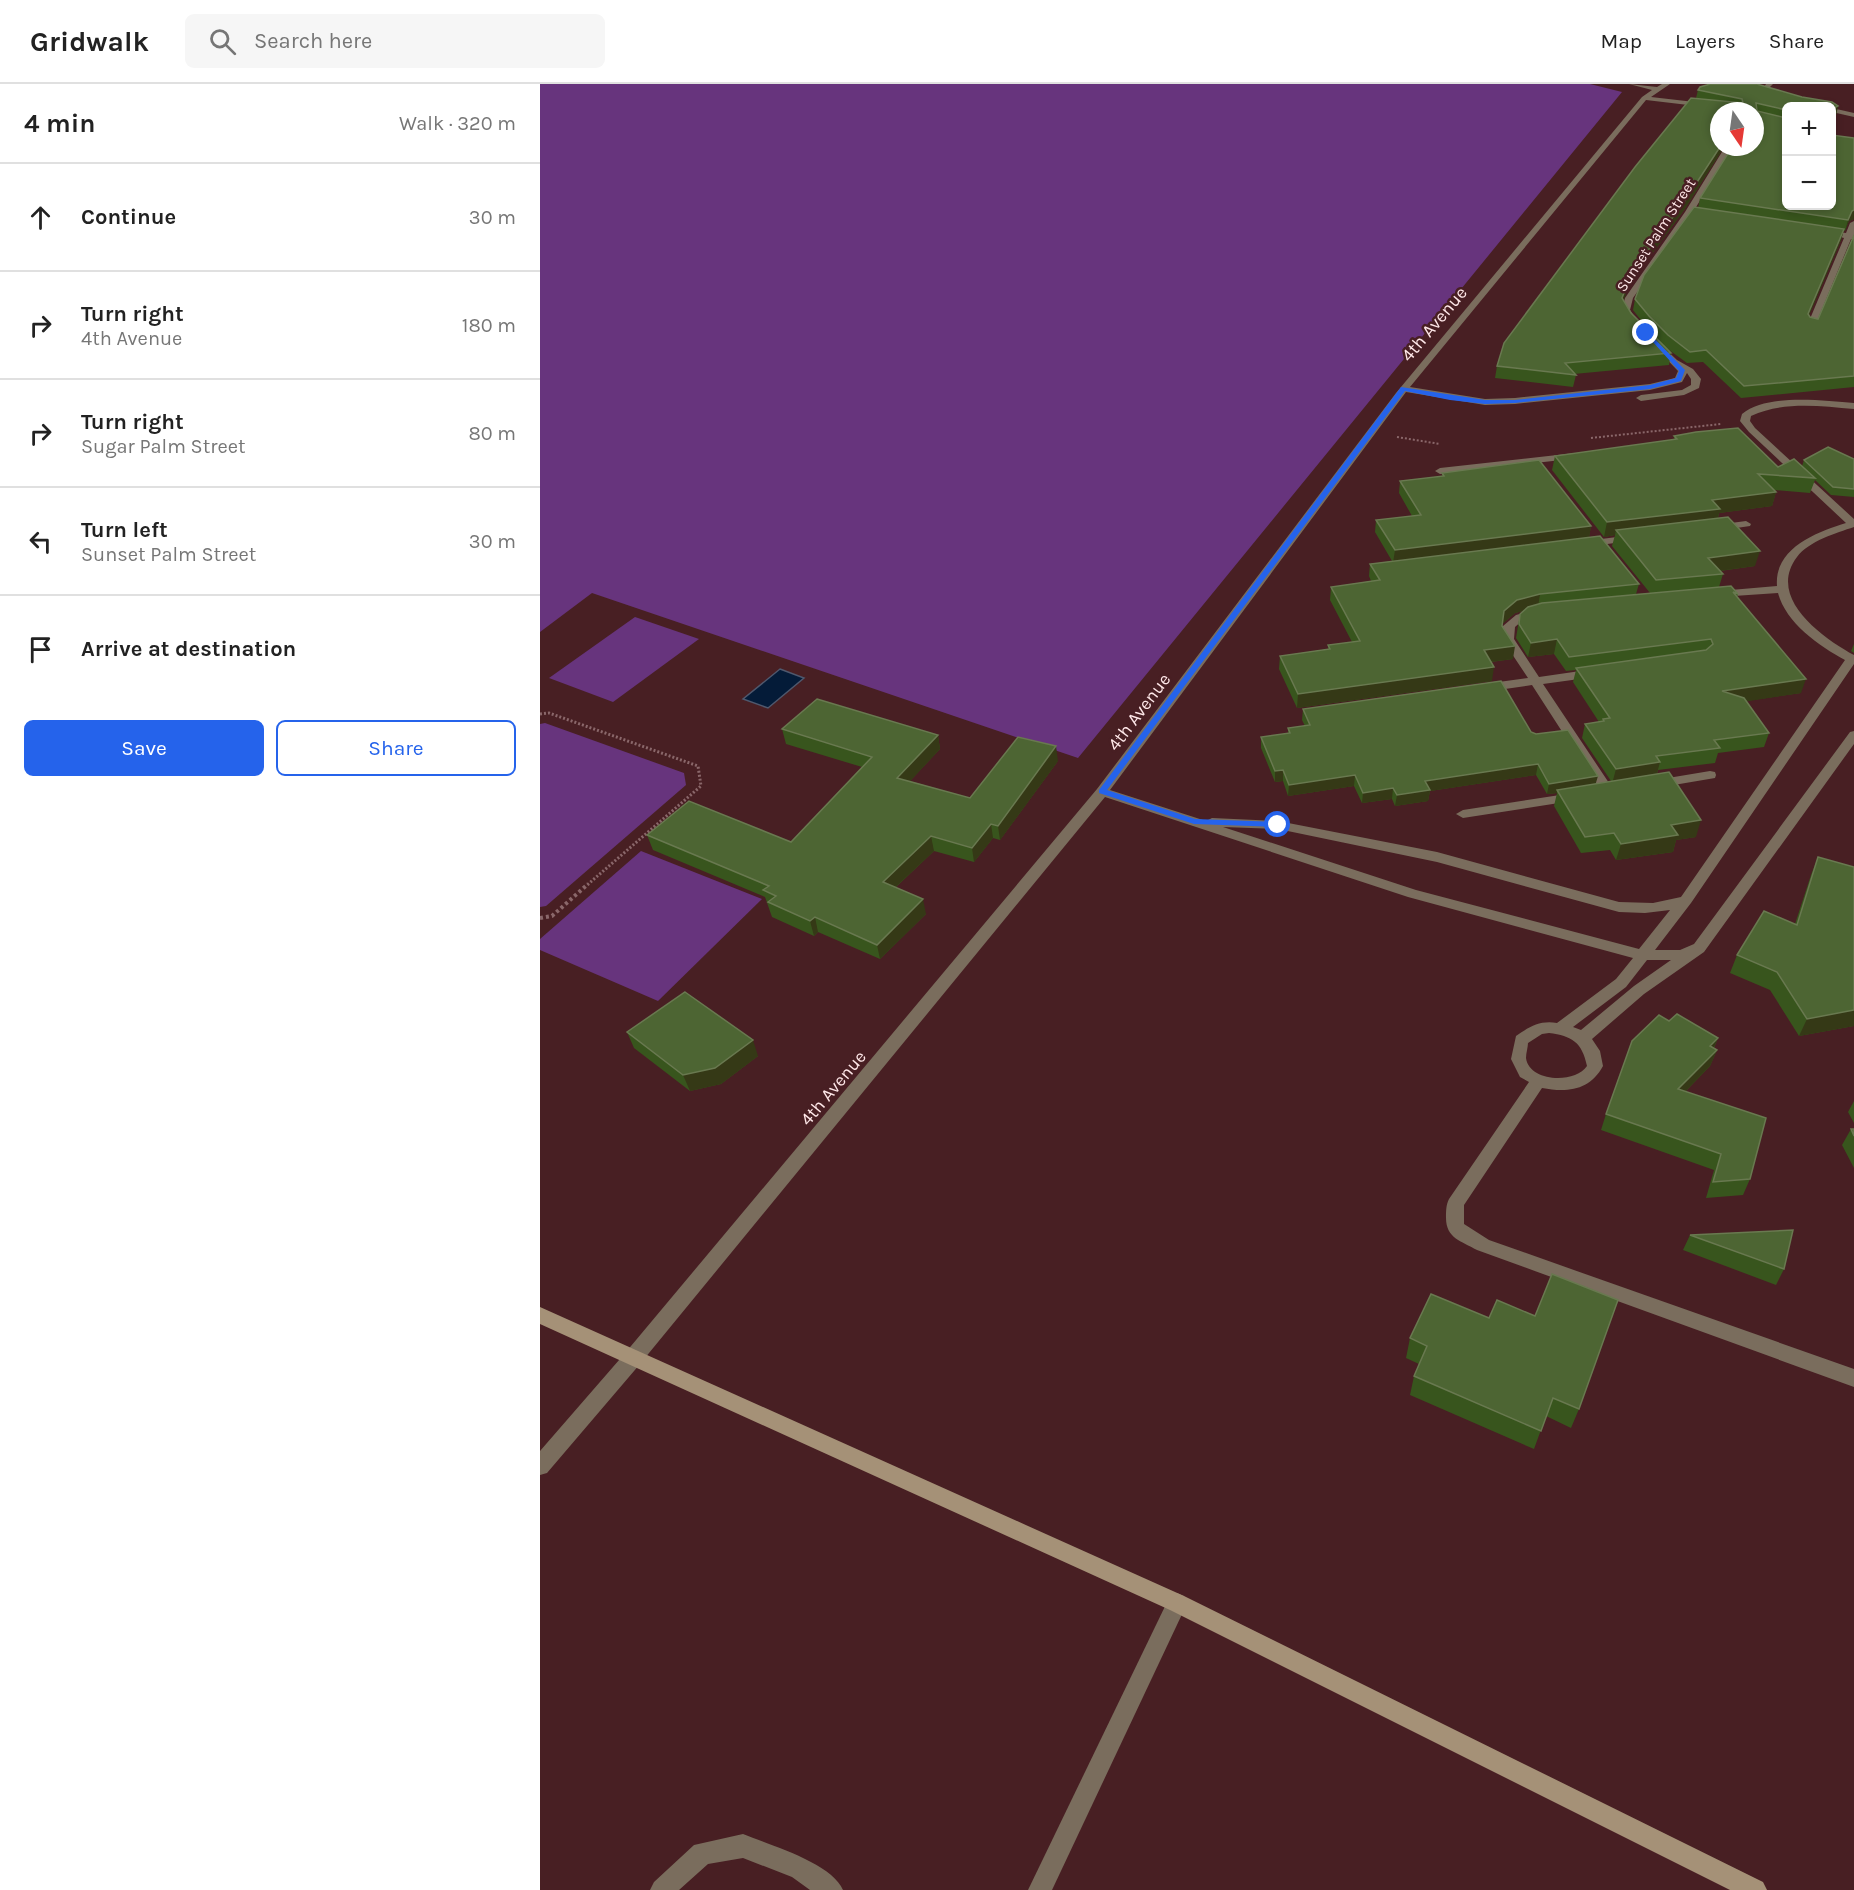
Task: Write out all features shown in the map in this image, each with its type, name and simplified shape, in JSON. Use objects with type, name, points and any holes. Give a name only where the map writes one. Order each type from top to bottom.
[{"type":"main road","points":[[540,1316],[1177,1603],[1755,1890]]},
{"type":"street","points":[[1632,84],[1661,86]]},
{"type":"street","points":[[1770,84],[1765,88],[1772,93],[1805,102]]},
{"type":"street","name":"4th Avenue","points":[[540,1466],[633,1358],[1102,792],[1401,392],[1644,98],[1661,86]]},
{"type":"street","points":[[1644,98],[1710,106]]},
{"type":"street","points":[[1844,113],[1854,108]]},
{"type":"street","points":[[1836,111],[1854,115]]},
{"type":"street","name":"Sunset Palm Street","points":[[1639,327],[1626,310],[1629,298],[1689,212],[1723,156]]},
{"type":"street","points":[[1689,212],[1700,213]]},
{"type":"street","points":[[1811,326],[1851,236],[1854,223]]},
{"type":"street","points":[[1814,230],[1851,236]]},
{"type":"street","points":[[1401,392],[1485,402],[1554,398],[1666,384],[1678,380],[1683,371],[1653,340]]},
{"type":"street","points":[[1584,405],[1684,392],[1696,386],[1696,379],[1690,371],[1674,360]]},
{"type":"street","points":[[1401,392],[1445,405],[1487,409],[1524,410],[1563,407]]},
{"type":"street","points":[[1561,1028],[1621,982],[1686,900],[1853,659],[1811,633],[1787,604],[1782,589],[1782,576],[1794,553],[1821,536],[1854,524],[1745,421],[1747,414],[1758,408],[1816,404],[1854,406]]},
{"type":"street","points":[[1440,471],[1540,465],[1583,455]]},
{"type":"street","points":[[1701,530],[1746,525]]},
{"type":"street","points":[[1578,545],[1646,537]]},
{"type":"street","points":[[1703,596],[1782,589]]},
{"type":"street","points":[[1463,814],[1603,793],[1537,681],[1508,639],[1509,626],[1520,617],[1549,611]]},
{"type":"street","points":[[1468,691],[1607,671]]},
{"type":"street","points":[[1582,1038],[1639,990],[1698,948],[1854,735]]},
{"type":"street","points":[[1642,786],[1710,775]]},
{"type":"street","points":[[1102,792],[1413,894],[1642,955],[1681,955],[1698,948]]},
{"type":"street","points":[[1194,821],[1278,825],[1437,856],[1619,907],[1645,910],[1668,907],[1686,900]]},
{"type":"street","points":[[1561,1028],[1582,1038],[1594,1055],[1592,1072],[1576,1084],[1551,1084],[1539,1080],[1522,1066],[1518,1057],[1521,1040],[1538,1029],[1561,1028]]},
{"type":"street","points":[[1539,1080],[1455,1204],[1455,1228],[1483,1245],[1854,1378]]},
{"type":"street","points":[[1040,1890],[1177,1603]]},
{"type":"street","points":[[662,1890],[702,1853],[743,1846],[800,1869],[831,1890]]},
{"type":"path","points":[[540,714],[549,713],[698,766],[701,786],[552,916],[540,918]]},
{"type":"shaded area","points":[[540,84],[1590,84],[1622,92],[1078,758],[592,593],[540,632]]},
{"type":"shaded area","points":[[635,617],[699,639],[613,702],[549,678]]},
{"type":"shaded area","points":[[545,723],[684,773],[686,785],[546,906],[540,907],[540,724]]},
{"type":"shaded area","points":[[641,851],[762,899],[658,1001],[540,950],[540,939]]},
{"type":"water","points":[[780,669],[804,678],[768,708],[743,699]]},
{"type":"building","points":[[1710,84],[1757,84],[1802,97],[1832,102],[1782,102],[1782,109],[1764,105],[1764,102],[1743,102],[1742,99],[1698,90]]},
{"type":"building","points":[[1691,98],[1733,102],[1710,102],[1710,156],[1714,156],[1632,273],[1622,298],[1631,313],[1671,353],[1565,363],[1576,375],[1497,366],[1504,343],[1635,167]]},
{"type":"building","points":[[1764,113],[1782,117],[1782,210],[1836,210],[1836,136],[1854,138],[1854,210],[1848,220],[1700,198],[1726,156],[1764,156]]},
{"type":"building","points":[[1694,207],[1844,229],[1808,314],[1818,319],[1854,235],[1854,376],[1744,386],[1706,350],[1690,352],[1649,316],[1635,299],[1644,275]]},
{"type":"building","points":[[1738,428],[1778,467],[1794,459],[1815,478],[1758,474],[1776,492],[1712,500],[1720,509],[1607,522],[1555,456],[1677,439],[1674,436],[1696,432]]},
{"type":"building","points":[[1828,447],[1854,459],[1854,489],[1833,487],[1804,460]]},
{"type":"building","points":[[1539,460],[1591,526],[1395,550],[1376,520],[1421,515],[1400,481]]},
{"type":"building","points":[[1728,517],[1760,551],[1708,558],[1723,574],[1656,580],[1616,530]]},
{"type":"building","points":[[1600,536],[1639,584],[1540,594],[1517,600],[1504,611],[1502,626],[1515,646],[1484,650],[1494,667],[1298,694],[1280,656],[1330,649],[1328,645],[1360,641],[1331,587],[1380,580],[1370,564]]},
{"type":"building","points":[[1731,586],[1738,594],[1733,592],[1806,679],[1722,691],[1744,698],[1769,733],[1714,740],[1720,748],[1656,756],[1660,762],[1616,769],[1585,724],[1610,718],[1576,668],[1706,650],[1713,644],[1711,639],[1569,657],[1557,639],[1531,643],[1519,624],[1520,614],[1528,607],[1542,603]]},
{"type":"building","points":[[1501,681],[1531,732],[1536,734],[1568,730],[1598,776],[1549,784],[1538,764],[1425,781],[1430,790],[1397,795],[1393,788],[1363,793],[1355,775],[1289,785],[1283,770],[1275,771],[1261,737],[1290,733],[1288,728],[1310,725],[1303,709]]},
{"type":"building","points":[[817,699],[938,735],[897,778],[970,798],[1018,737],[1056,746],[998,826],[991,824],[972,848],[931,836],[883,882],[923,899],[877,945],[815,917],[810,921],[768,902],[776,896],[763,890],[769,886],[647,835],[689,801],[791,842],[872,757],[782,729]]},
{"type":"building","points":[[1669,772],[1701,820],[1671,825],[1678,835],[1621,844],[1614,833],[1585,837],[1557,790]]},
{"type":"building","points":[[1818,857],[1854,867],[1854,1010],[1807,1019],[1777,972],[1737,955],[1764,911],[1797,925]]},
{"type":"building","points":[[685,992],[753,1040],[715,1068],[683,1075],[627,1032]]},
{"type":"building","points":[[1677,1014],[1718,1038],[1710,1046],[1717,1050],[1678,1089],[1766,1118],[1750,1179],[1713,1182],[1721,1154],[1606,1114],[1632,1041],[1659,1015],[1669,1021]]},
{"type":"building","points":[[1793,1230],[1784,1269],[1690,1235]]},
{"type":"building","points":[[1552,1274],[1618,1300],[1579,1409],[1553,1398],[1541,1431],[1414,1376],[1427,1346],[1410,1338],[1431,1294],[1489,1318],[1497,1300],[1535,1316]]},
{"type":"route","points":[[1278,825],[1194,821],[1102,792],[1404,388],[1450,398],[1485,402],[1650,387],[1678,380],[1683,371],[1646,333]]}]
